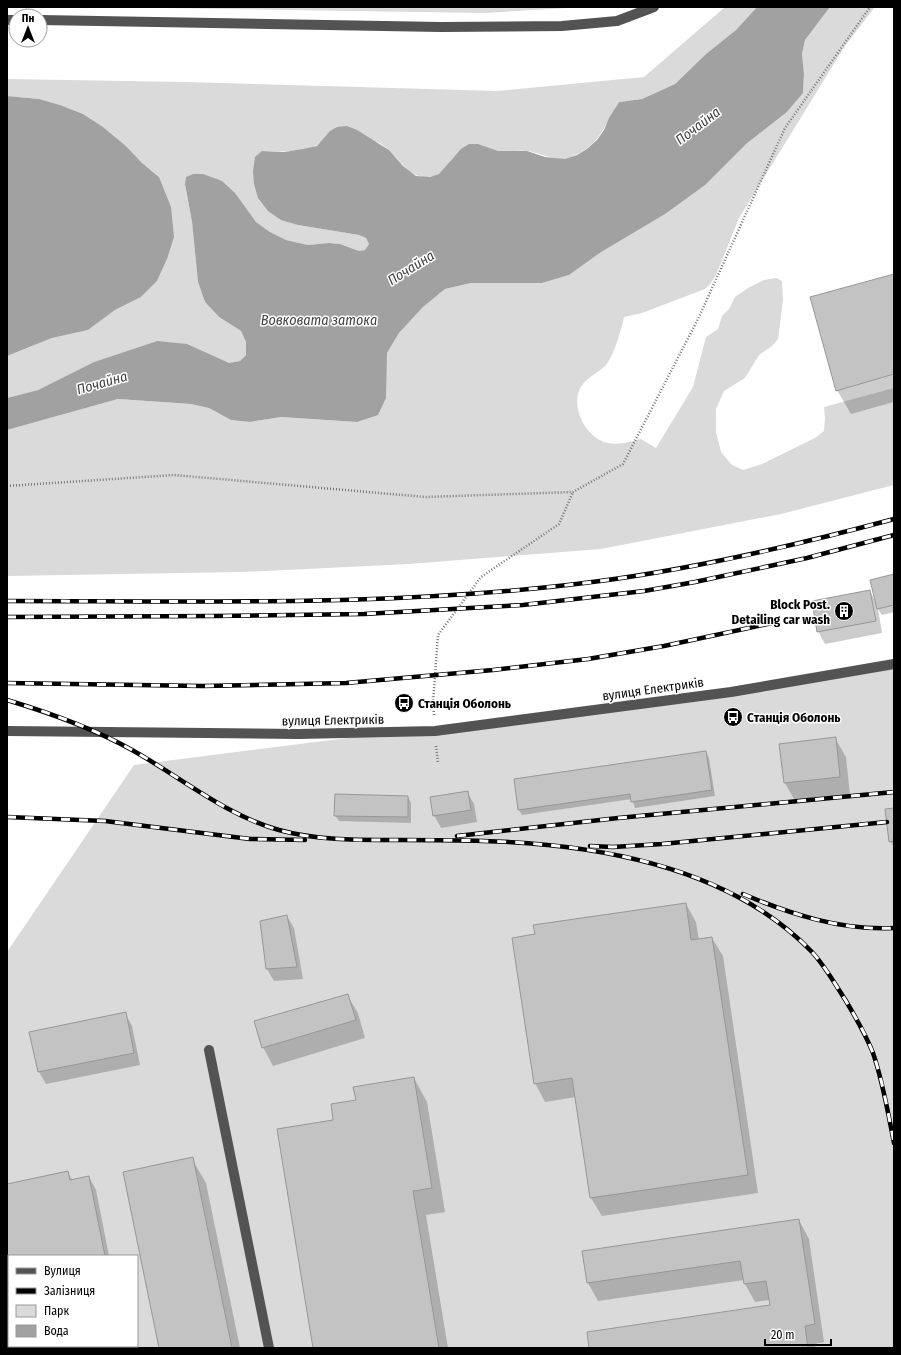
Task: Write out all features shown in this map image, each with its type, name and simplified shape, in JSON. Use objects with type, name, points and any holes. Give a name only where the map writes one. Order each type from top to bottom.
[{"type":"street","points":[[48,20],[441,27],[554,26],[617,21],[637,10],[654,7]]},
{"type":"street","name":"вулиця Електриків","points":[[7,730],[299,734],[435,731],[731,692],[894,664]]},
{"type":"street","points":[[208,1050],[269,1348]]},
{"type":"path","points":[[7,486],[174,475],[425,497],[573,492],[623,464],[698,319],[785,128],[870,7]]},
{"type":"path","points":[[438,763],[433,704],[438,635],[482,577],[559,524],[573,492]]},
{"type":"green space","points":[[99,7],[584,7],[485,13]]},
{"type":"green space","points":[[725,7],[757,7],[736,30],[706,54],[675,84],[642,99],[619,102],[596,140],[582,152],[567,159],[560,159],[526,151],[498,151],[478,144],[454,157],[445,170],[440,174],[426,177],[418,176],[410,171],[403,166],[383,145],[375,141],[359,136],[330,131],[321,142],[312,148],[290,151],[262,151],[298,225],[359,235],[366,238],[369,244],[366,250],[359,251],[340,244],[329,243],[308,245],[286,240],[270,232],[256,222],[245,209],[193,174],[187,177],[185,184],[192,222],[198,282],[205,302],[219,317],[241,331],[246,342],[246,355],[240,361],[229,363],[157,341],[94,362],[38,390],[7,398],[7,356],[52,338],[88,330],[115,310],[141,297],[157,281],[167,259],[159,177],[142,163],[126,146],[103,127],[83,114],[39,99],[7,96],[7,79],[185,82],[497,91],[644,77]]},
{"type":"green space","points":[[830,7],[875,7],[845,46],[739,218],[716,275],[711,283],[705,289],[642,313],[624,317],[611,357],[602,369],[587,380],[581,387],[577,398],[577,406],[586,428],[597,439],[613,444],[641,439],[656,448],[693,387],[706,337],[718,329],[722,316],[729,309],[735,297],[764,280],[776,278],[782,281],[783,300],[778,339],[772,346],[759,355],[745,378],[724,391],[716,409],[716,432],[721,452],[732,465],[743,470],[762,464],[815,438],[824,431],[824,407],[894,388],[894,485],[781,514],[601,549],[409,564],[241,572],[7,576],[7,430],[118,399],[191,404],[209,408],[231,420],[250,422],[281,417],[357,422],[387,353],[399,333],[423,307],[445,289],[471,283],[542,283],[569,275],[787,112],[803,93],[804,74],[802,54],[805,40]]},
{"type":"green space","points":[[894,669],[894,1348],[7,1348],[7,952],[134,765]]},
{"type":"water","name":"Вовковата затока","points":[[757,7],[830,7],[805,40],[802,54],[804,74],[803,93],[787,112],[746,144],[705,185],[665,214],[601,252],[569,275],[542,283],[471,283],[445,289],[423,307],[399,333],[387,353],[386,398],[378,415],[357,422],[281,417],[250,422],[231,420],[209,408],[191,404],[118,399],[7,430],[7,398],[38,390],[94,362],[157,341],[187,344],[229,363],[240,361],[246,355],[246,342],[241,331],[219,317],[205,302],[198,282],[192,222],[185,184],[186,177],[193,174],[203,174],[222,181],[235,193],[256,222],[270,232],[286,240],[308,245],[329,243],[340,244],[359,251],[365,250],[369,244],[366,238],[359,235],[298,225],[281,220],[268,211],[258,198],[254,184],[253,171],[255,157],[262,151],[284,152],[317,146],[330,131],[337,127],[347,126],[357,130],[389,150],[403,166],[416,176],[430,177],[439,174],[461,149],[469,144],[478,144],[498,151],[527,151],[545,157],[565,159],[577,155],[597,140],[619,102],[642,99],[675,84],[706,54],[736,30]]},
{"type":"water","points":[[7,96],[39,99],[83,114],[103,127],[126,146],[142,163],[159,177],[171,207],[174,237],[167,259],[157,281],[141,297],[115,310],[88,330],[52,338],[7,356]]},
{"type":"building","points":[[894,274],[894,374],[836,391],[810,297]]},
{"type":"building","points":[[894,574],[894,605],[877,609],[870,580]]},
{"type":"building","name":"Block Post. Detailing car wash","points":[[870,590],[876,621],[817,632],[812,601]]},
{"type":"building","points":[[836,737],[840,777],[784,783],[779,744]]},
{"type":"building","points":[[706,751],[712,790],[631,802],[630,794],[518,810],[514,779]]},
{"type":"building","points":[[468,791],[471,810],[433,816],[430,797]]},
{"type":"building","points":[[335,794],[408,796],[408,817],[334,816]]},
{"type":"building","points":[[894,808],[894,841],[889,842],[885,809]]},
{"type":"building","points":[[686,903],[691,940],[712,937],[748,1175],[590,1198],[572,1078],[534,1084],[512,938],[535,934],[533,925]]},
{"type":"building","points":[[287,915],[297,967],[266,969],[260,921]]},
{"type":"building","points":[[348,994],[356,1020],[262,1048],[254,1021]]},
{"type":"building","points":[[126,1012],[134,1053],[38,1072],[29,1032]]},
{"type":"building","points":[[414,1077],[432,1188],[413,1191],[439,1348],[313,1348],[277,1129],[333,1120],[331,1104],[356,1100],[353,1087]]},
{"type":"building","points":[[193,1157],[232,1348],[159,1348],[123,1172]]},
{"type":"building","points":[[68,1171],[70,1180],[89,1176],[105,1255],[8,1255],[8,1289],[7,1184]]},
{"type":"building","points":[[799,1219],[815,1324],[805,1326],[808,1348],[589,1348],[587,1332],[770,1305],[766,1281],[744,1284],[740,1261],[587,1283],[582,1251]]},
{"type":"building","points":[[20,1347],[124,1348],[20,1348]]},
{"type":"railway","points":[[7,601],[304,601],[378,599],[526,589],[637,576],[711,563],[784,547],[894,519]]},
{"type":"railway","points":[[7,617],[364,614],[523,605],[644,591],[695,582],[807,558],[894,535]]},
{"type":"railway","points":[[7,683],[203,686],[346,683],[493,670],[588,659],[664,646],[772,623]]},
{"type":"railway","points":[[7,700],[87,728],[117,742],[150,760],[222,805],[260,824],[279,830],[294,834],[340,839],[483,841],[526,843],[571,848],[615,855],[659,865],[701,880],[742,899],[779,923],[812,952],[826,969],[846,1001],[864,1033],[877,1064],[894,1143]]},
{"type":"railway","points":[[457,836],[618,818],[894,792]]},
{"type":"railway","points":[[7,817],[105,821],[250,839],[305,840]]},
{"type":"railway","points":[[590,846],[613,847],[662,844],[887,822]]},
{"type":"railway","points":[[743,894],[779,908],[817,920],[855,927],[894,928]]},
{"type":"place","name":"Block Post. Detailing car wash","points":[[844,611]]},
{"type":"place","name":"Станція Оболонь","points":[[404,703]]},
{"type":"place","name":"Cтанція Оболонь","points":[[733,717]]},
{"type":"water label","name":"Почайна","points":[[698,126]]},
{"type":"water label","name":"Почайна","points":[[411,268]]},
{"type":"water label","name":"Почайна","points":[[102,383]]}]
